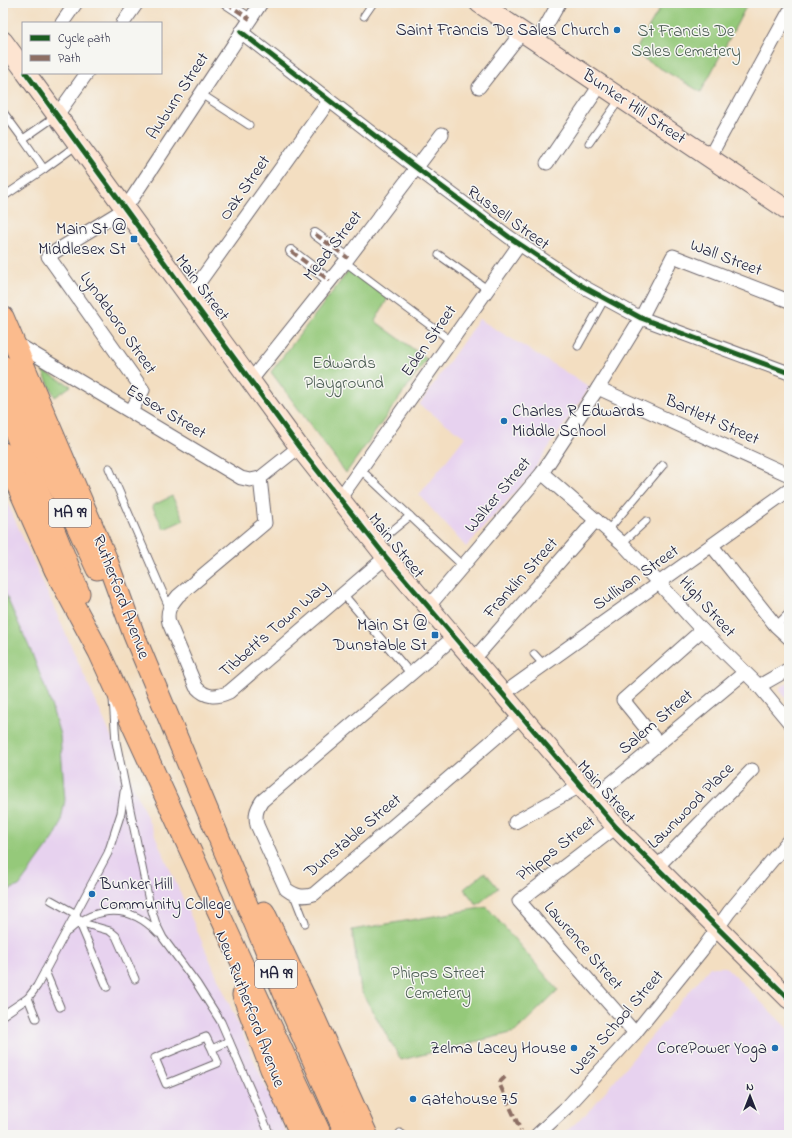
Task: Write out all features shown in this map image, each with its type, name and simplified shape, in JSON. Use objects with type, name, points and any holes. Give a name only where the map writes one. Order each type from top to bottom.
[{"type":"main road","name":"Bunker Hill Street","points":[[479,3],[709,158],[788,206]]},
{"type":"main road","points":[[5,47],[22,67]]},
{"type":"main road","name":"Main Street","points":[[27,74],[190,295],[299,447],[381,551],[453,638],[616,826],[718,928],[788,994]]},
{"type":"main road","name":"Rutherford Avenue","points":[[3,317],[106,558],[134,635],[209,811]]},
{"type":"main road","name":"MA 99","points":[[3,366],[96,567],[134,635]]},
{"type":"main road","name":"MA 99","points":[[3,402],[68,563],[99,652],[182,834]]},
{"type":"main road","points":[[3,453],[55,570],[99,652]]},
{"type":"main road","points":[[209,811],[270,922],[367,1135]]},
{"type":"main road","name":"New Rutherford Avenue","points":[[209,811],[291,1010],[346,1135]]},
{"type":"main road","name":"New Rutherford Avenue","points":[[182,834],[269,1062],[301,1135]]},
{"type":"main road","name":"New Rutherford Avenue","points":[[182,834],[321,1135]]},
{"type":"street","points":[[63,22],[76,3]]},
{"type":"street","points":[[124,22],[137,3]]},
{"type":"street","points":[[226,3],[250,19]]},
{"type":"street","name":"Auburn Street","points":[[125,209],[261,3]]},
{"type":"street","points":[[479,87],[530,37],[559,3]]},
{"type":"street","points":[[709,158],[789,12]]},
{"type":"street","name":"Russell Street","points":[[241,32],[329,101],[519,244],[605,298],[641,318],[789,374]]},
{"type":"street","points":[[57,115],[86,74]]},
{"type":"street","points":[[547,163],[601,84]]},
{"type":"street","name":"Oak Street","points":[[190,295],[329,101]]},
{"type":"street","name":"Mead Street","points":[[251,380],[330,281],[442,134]]},
{"type":"street","name":"Lyndeboro Street","points":[[125,209],[48,256],[143,390],[131,411]]},
{"type":"street","points":[[315,234],[346,260]]},
{"type":"street","name":"Eden Street","points":[[340,498],[519,244]]},
{"type":"street","points":[[291,251],[330,281]]},
{"type":"street","name":"Wall Street","points":[[673,256],[789,301]]},
{"type":"street","name":"Walker Street","points":[[428,607],[542,473],[598,388],[641,318],[673,256]]},
{"type":"street","name":"Essex Street","points":[[14,341],[241,478],[250,480],[260,478]]},
{"type":"street","name":"Bartlett Street","points":[[598,388],[789,475]]},
{"type":"street","points":[[169,607],[178,596],[265,523],[260,478],[299,447]]},
{"type":"street","name":"High Street","points":[[542,473],[622,543],[702,630],[744,673],[759,686],[789,722]]},
{"type":"street","name":"Sullivan Street","points":[[503,694],[789,490]]},
{"type":"street","name":"Franklin Street","points":[[473,660],[507,626],[596,520]]},
{"type":"street","points":[[712,546],[776,626],[789,638]]},
{"type":"street","name":"Tibbett's Town Way","points":[[169,607],[167,615],[168,624],[196,687],[202,694],[216,696],[229,692],[343,594],[381,551]]},
{"type":"street","points":[[658,743],[623,700],[702,630]]},
{"type":"street","name":"Dunstable Street","points":[[453,638],[262,801],[255,816],[257,825],[286,889],[294,895],[304,896],[314,894],[521,716]]},
{"type":"street","points":[[759,686],[789,669]]},
{"type":"street","name":"Salem Street","points":[[516,822],[586,793],[658,743],[744,673]]},
{"type":"street","name":"Lawnwood Place","points":[[657,867],[752,770]]},
{"type":"street","name":"Phipps Street","points":[[519,901],[616,826]]},
{"type":"street","name":"West School Street","points":[[537,1135],[568,1106],[635,1033],[702,950],[729,912],[789,840]]},
{"type":"street","name":"Lawrence Street","points":[[519,901],[635,1033]]},
{"type":"lane","points":[[364,16],[373,3]]},
{"type":"lane","points":[[201,94],[249,125]]},
{"type":"lane","points":[[589,143],[621,98]]},
{"type":"lane","points":[[4,115],[44,169]]},
{"type":"lane","points":[[23,139],[57,115]]},
{"type":"lane","points":[[3,197],[78,144]]},
{"type":"lane","points":[[439,255],[487,289]]},
{"type":"lane","points":[[346,260],[451,341]]},
{"type":"lane","points":[[578,346],[605,298]]},
{"type":"lane","points":[[608,530],[663,465]]},
{"type":"lane","points":[[109,468],[169,607]]},
{"type":"lane","points":[[360,469],[463,566]]},
{"type":"lane","points":[[381,551],[410,516]]},
{"type":"lane","points":[[622,543],[646,521]]},
{"type":"lane","points":[[343,594],[411,674]]},
{"type":"lane","points":[[776,626],[789,613]]},
{"type":"lane","points":[[534,654],[544,665]]},
{"type":"lane","points":[[110,677],[116,736],[124,781],[149,901],[156,924],[163,938],[197,984],[221,1022],[270,1135]]},
{"type":"lane","points":[[3,1015],[28,998],[45,971],[100,871],[112,843],[121,814],[124,781]]},
{"type":"lane","points":[[294,895],[305,923]]},
{"type":"lane","points":[[51,900],[76,914],[107,986]]},
{"type":"lane","points":[[65,934],[79,922],[98,913],[119,911],[142,920],[163,938]]},
{"type":"lane","points":[[79,922],[110,931],[116,936],[135,979]]},
{"type":"lane","points":[[45,971],[60,1007]]},
{"type":"lane","points":[[28,998],[36,1018]]},
{"type":"lane","points":[[206,1037],[212,1049],[218,1063],[166,1084],[155,1058],[206,1037]]},
{"type":"lane","points":[[212,1049],[229,1041]]},
{"type":"lane","points":[[264,1121],[275,1135]]},
{"type":"shaded area","name":"Charles R Edwards Middle School","points":[[479,319],[590,387],[528,478],[466,547],[419,495],[465,437],[419,405]]},
{"type":"shaded area","name":"Bunker Hill Community College","points":[[3,493],[128,774],[287,1135],[3,1135]]},
{"type":"shaded area","points":[[789,682],[789,703],[780,690],[781,687]]},
{"type":"shaded area","points":[[710,967],[726,967],[789,1030],[789,1135],[562,1135],[587,1113]]},
{"type":"green space","name":"St Francis De Sales Cemetery","points":[[663,3],[748,3],[701,92],[634,53]]},
{"type":"green space","name":"Edwards Playground","points":[[350,269],[388,298],[375,321],[427,359],[346,473],[271,372]]},
{"type":"green space","points":[[42,370],[71,386],[55,397]]},
{"type":"green space","points":[[172,496],[184,520],[164,529],[152,506]]},
{"type":"green space","points":[[3,589],[31,651],[49,698],[60,735],[65,800],[60,826],[54,838],[19,886],[3,892]]},
{"type":"green space","points":[[485,872],[498,888],[477,905],[464,889]]},
{"type":"green space","name":"Phipps Street Cemetery","points":[[487,907],[558,990],[515,1032],[401,1060],[361,991],[352,930]]},
{"type":"marked path","points":[[226,3],[250,19]]},
{"type":"marked path","points":[[315,234],[348,258]]},
{"type":"marked path","points":[[291,251],[330,281]]},
{"type":"marked path","points":[[505,1077],[499,1083],[521,1131]]},
{"type":"cycle path","points":[[241,32],[410,163],[509,237],[582,286],[641,318],[789,373]]},
{"type":"cycle path","points":[[27,74],[299,447],[386,557],[616,827],[789,999]]},
{"type":"place","name":"Saint Francis De Sales Church","points":[[617,30]]},
{"type":"place","name":"Main St @ Middlesex St","points":[[134,239]]},
{"type":"place","name":"Charles R Edwards Middle School","points":[[504,421]]},
{"type":"place","name":"Main St @ Dunstable St","points":[[435,635]]},
{"type":"place","name":"Bunker Hill Community College","points":[[92,894]]},
{"type":"place","name":"Zelma Lacey House","points":[[574,1048]]},
{"type":"place","name":"CorePower Yoga","points":[[775,1048]]},
{"type":"place","name":"Gatehouse 75","points":[[413,1099]]}]
